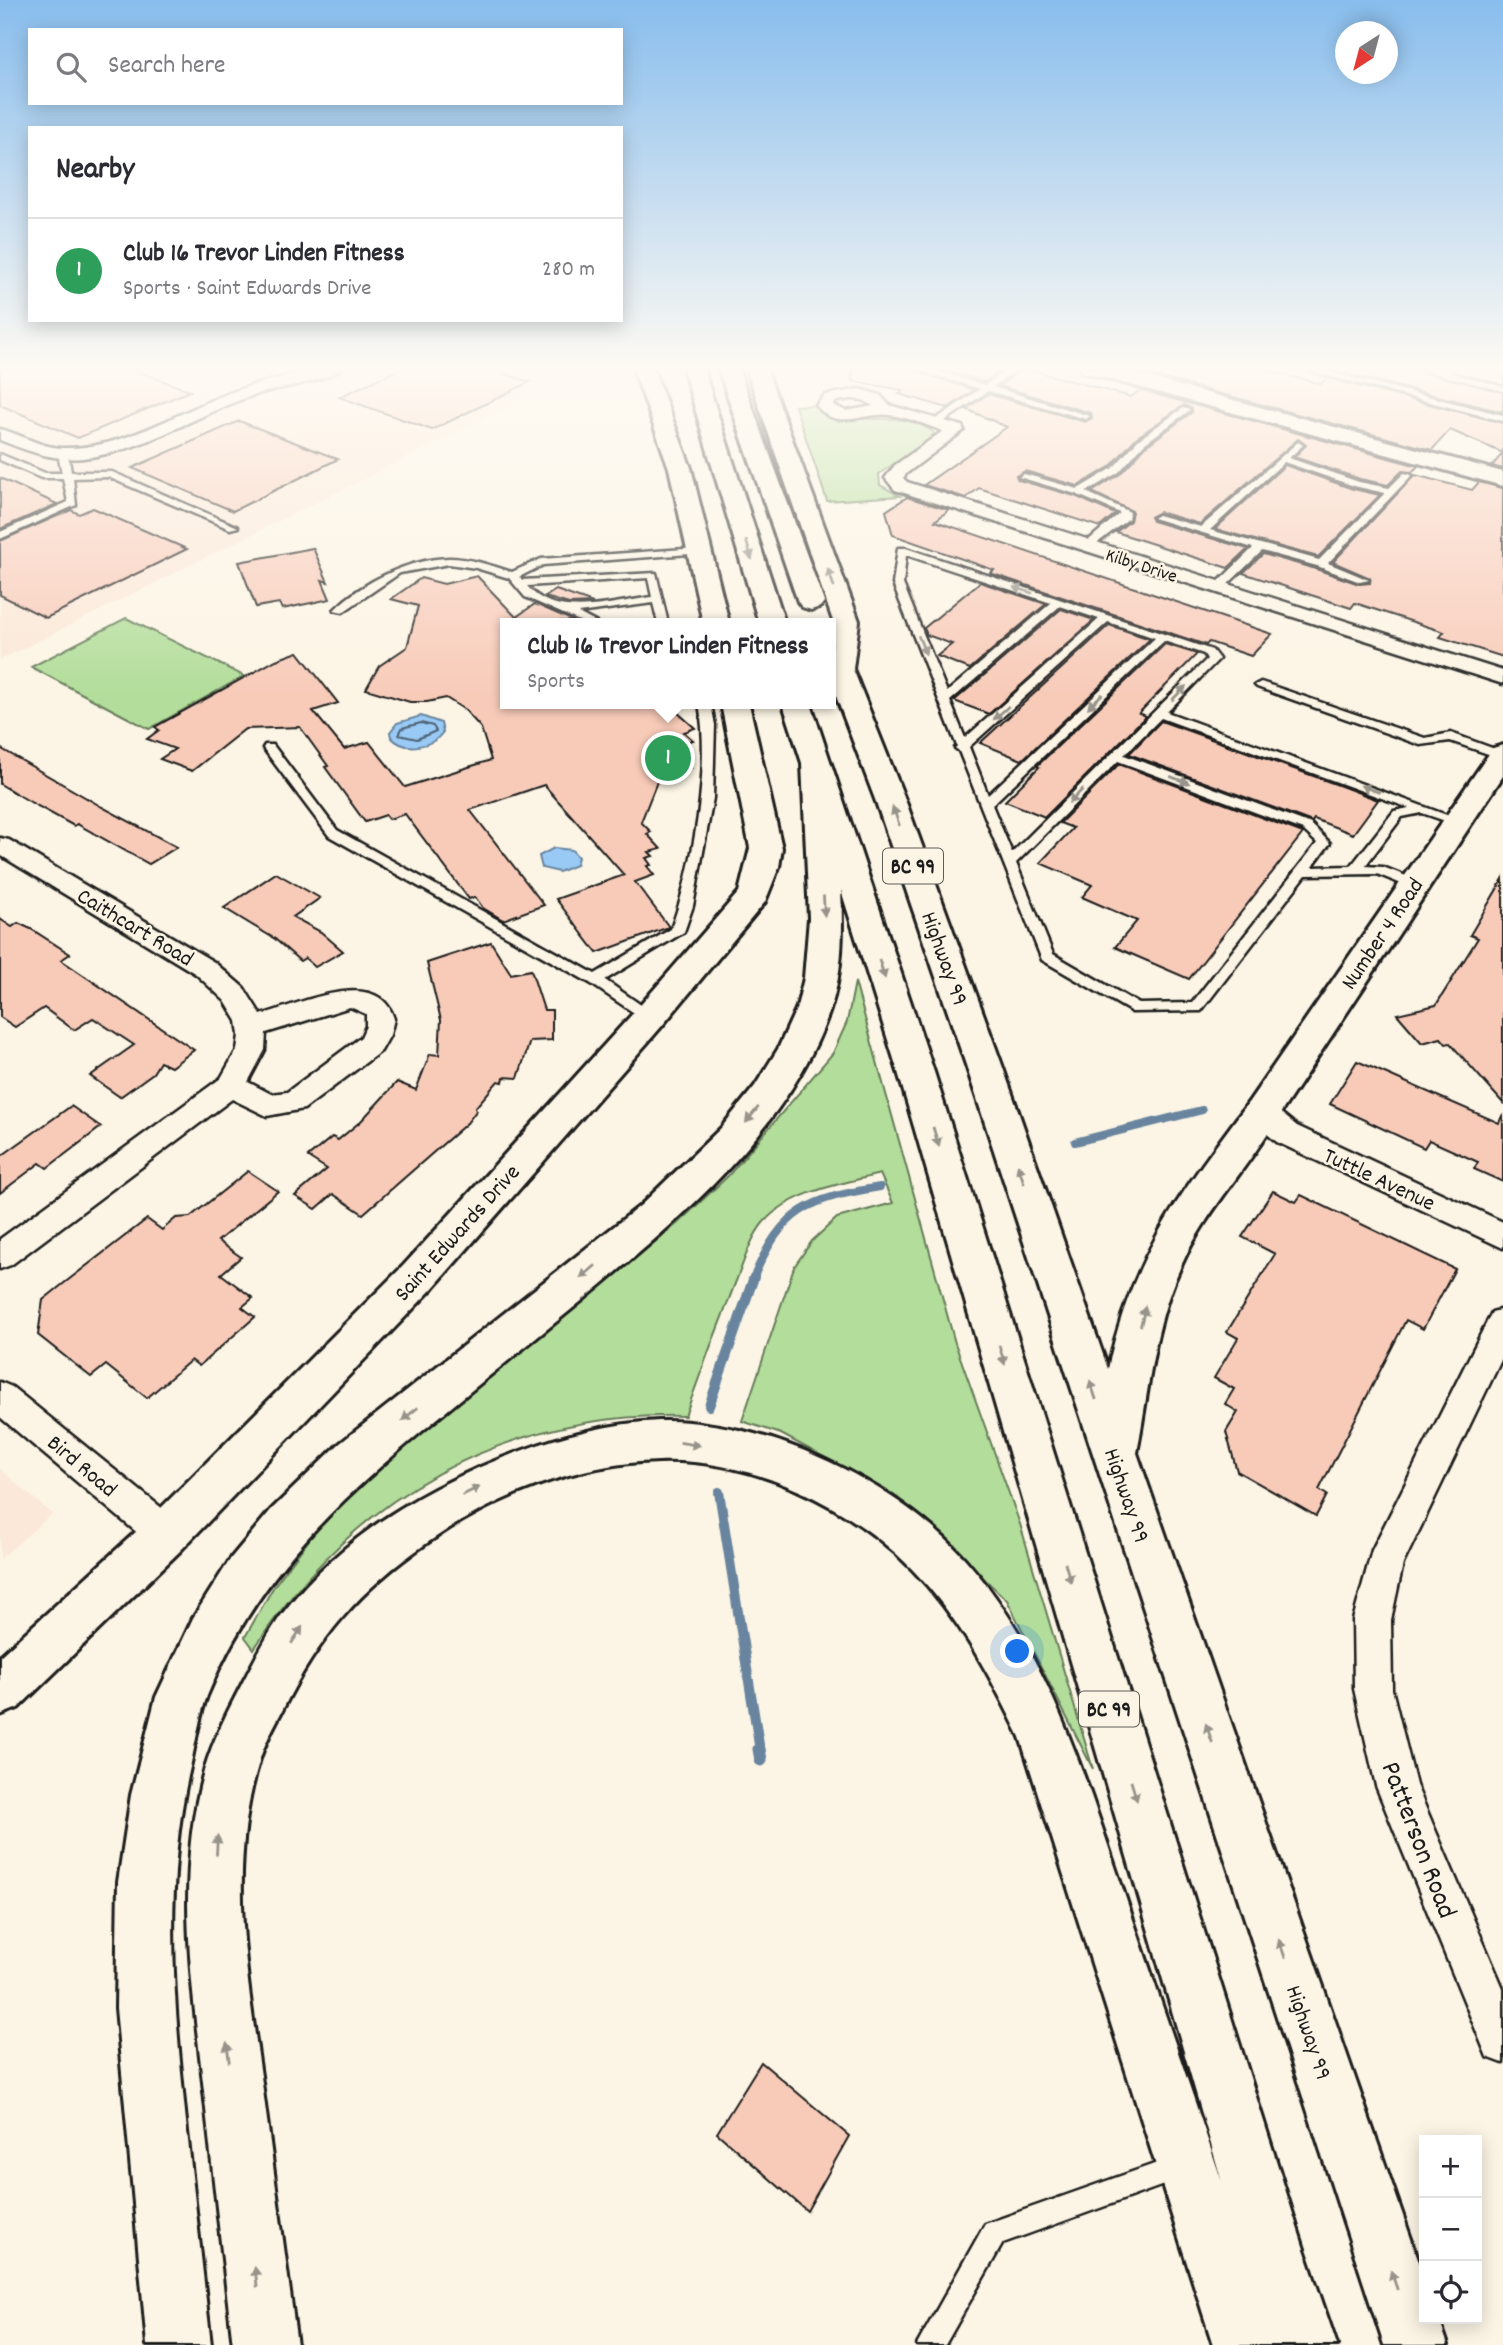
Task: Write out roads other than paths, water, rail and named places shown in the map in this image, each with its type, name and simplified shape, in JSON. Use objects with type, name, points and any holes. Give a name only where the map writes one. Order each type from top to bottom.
[{"type":"main road","points":[[682,477],[715,618]]},
{"type":"main road","points":[[727,477],[770,618]]},
{"type":"main road","points":[[767,477],[817,618]]},
{"type":"main road","points":[[795,477],[846,621],[836,655]]},
{"type":"main road","name":"Highway 99","points":[[836,661],[984,1065],[1416,2345]]},
{"type":"main road","name":"Saint Edwards Drive","points":[[0,1690],[166,1534],[418,1276],[649,1018],[754,895],[766,848],[736,709]]},
{"type":"main road","name":"BC 99","points":[[799,709],[916,1072],[1272,2246],[1305,2345]]},
{"type":"main road","name":"Number 4 Road","points":[[1115,1455],[1145,1306],[1163,1257],[1502,755]]},
{"type":"main road","points":[[179,2345],[145,2008],[145,1882],[157,1795],[181,1697],[210,1635],[248,1574],[287,1525],[355,1458],[590,1270],[686,1186],[725,1148],[785,1072],[808,1024],[823,966],[825,915],[816,765]]},
{"type":"main road","points":[[265,2345],[222,2001],[214,1913],[218,1826],[230,1770],[248,1722],[303,1626],[340,1585],[378,1551],[419,1521],[489,1482],[554,1459],[614,1445],[683,1441],[753,1455],[812,1475],[874,1508],[925,1549],[970,1600],[1011,1662],[1043,1730],[1245,2345]]},
{"type":"street","name":"Kilby Drive","points":[[894,477],[896,482],[907,488],[1503,678]]},
{"type":"street","name":"Caithcart Road","points":[[0,845],[205,968],[228,987],[254,1027]]},
{"type":"street","points":[[0,1256],[231,1085],[254,1046],[254,1027],[350,998],[365,1000],[377,1007],[381,1019],[378,1034],[371,1044],[294,1102],[267,1105],[231,1085]]},
{"type":"street","name":"Tuttle Avenue","points":[[1261,1113],[1287,1134],[1503,1237]]},
{"type":"street","name":"Patterson Road","points":[[1503,1322],[1385,1562],[1372,1620],[1373,1689],[1396,1786],[1503,2041]]},
{"type":"street","name":"Bird Road","points":[[0,1397],[166,1534]]},
{"type":"lane","points":[[0,536],[73,503],[68,477]]},
{"type":"lane","points":[[116,477],[233,527]]},
{"type":"lane","points":[[1026,477],[1079,492],[1125,512],[1125,517],[1087,546]]},
{"type":"lane","points":[[1079,492],[1103,477]]},
{"type":"lane","points":[[1205,529],[1262,477]]},
{"type":"lane","points":[[1338,477],[1391,491]]},
{"type":"lane","points":[[1321,564],[1405,477]]},
{"type":"lane","points":[[1158,518],[1205,529],[1321,564],[1364,580]]},
{"type":"lane","points":[[1218,588],[1260,547]]},
{"type":"lane","points":[[1010,862],[1116,756],[1159,713],[1213,659],[1208,652],[902,550],[898,584],[1046,957],[1137,1009],[1196,1008],[1324,842],[1307,827],[1116,756]]},
{"type":"lane","points":[[515,579],[541,562],[699,551]]},
{"type":"lane","points":[[339,610],[397,571],[449,561],[477,565],[515,579],[652,575],[662,618]]},
{"type":"lane","points":[[515,579],[529,594],[581,618]]},
{"type":"lane","points":[[565,611],[658,599]]},
{"type":"lane","points":[[944,700],[1059,602]]},
{"type":"lane","points":[[961,748],[1107,618]]},
{"type":"lane","points":[[987,803],[1162,637]]},
{"type":"lane","points":[[1261,685],[1423,742],[1451,737],[1502,755]]},
{"type":"lane","points":[[594,980],[677,932],[686,906],[707,797],[709,725],[706,709]]},
{"type":"lane","points":[[1159,713],[1457,821]]},
{"type":"lane","points":[[269,748],[333,833],[594,980],[649,1018]]},
{"type":"lane","points":[[1355,870],[1398,814],[1423,809]]},
{"type":"lane","points":[[1302,871],[1378,870],[1414,884]]},
{"type":"lane","points":[[930,2345],[994,2233],[1187,2165]]},
{"type":"water","points":[[421,716],[441,723],[443,732],[432,742],[410,746],[391,737],[390,732],[397,723]]},
{"type":"water","points":[[554,848],[572,850],[578,857],[576,865],[559,872],[542,868],[539,856]]},
{"type":"waterway","points":[[1075,1142],[1202,1110]]},
{"type":"waterway","points":[[753,1279],[775,1236],[801,1211],[834,1196],[880,1187]]},
{"type":"waterway","points":[[709,1406],[754,1277]]},
{"type":"waterway","points":[[719,1492],[760,1751]]},
{"type":"waterway","points":[[759,1749],[761,1760]]},
{"type":"place","name":"Club 16 Trevor Linden Fitness","points":[[668,758]]}]
